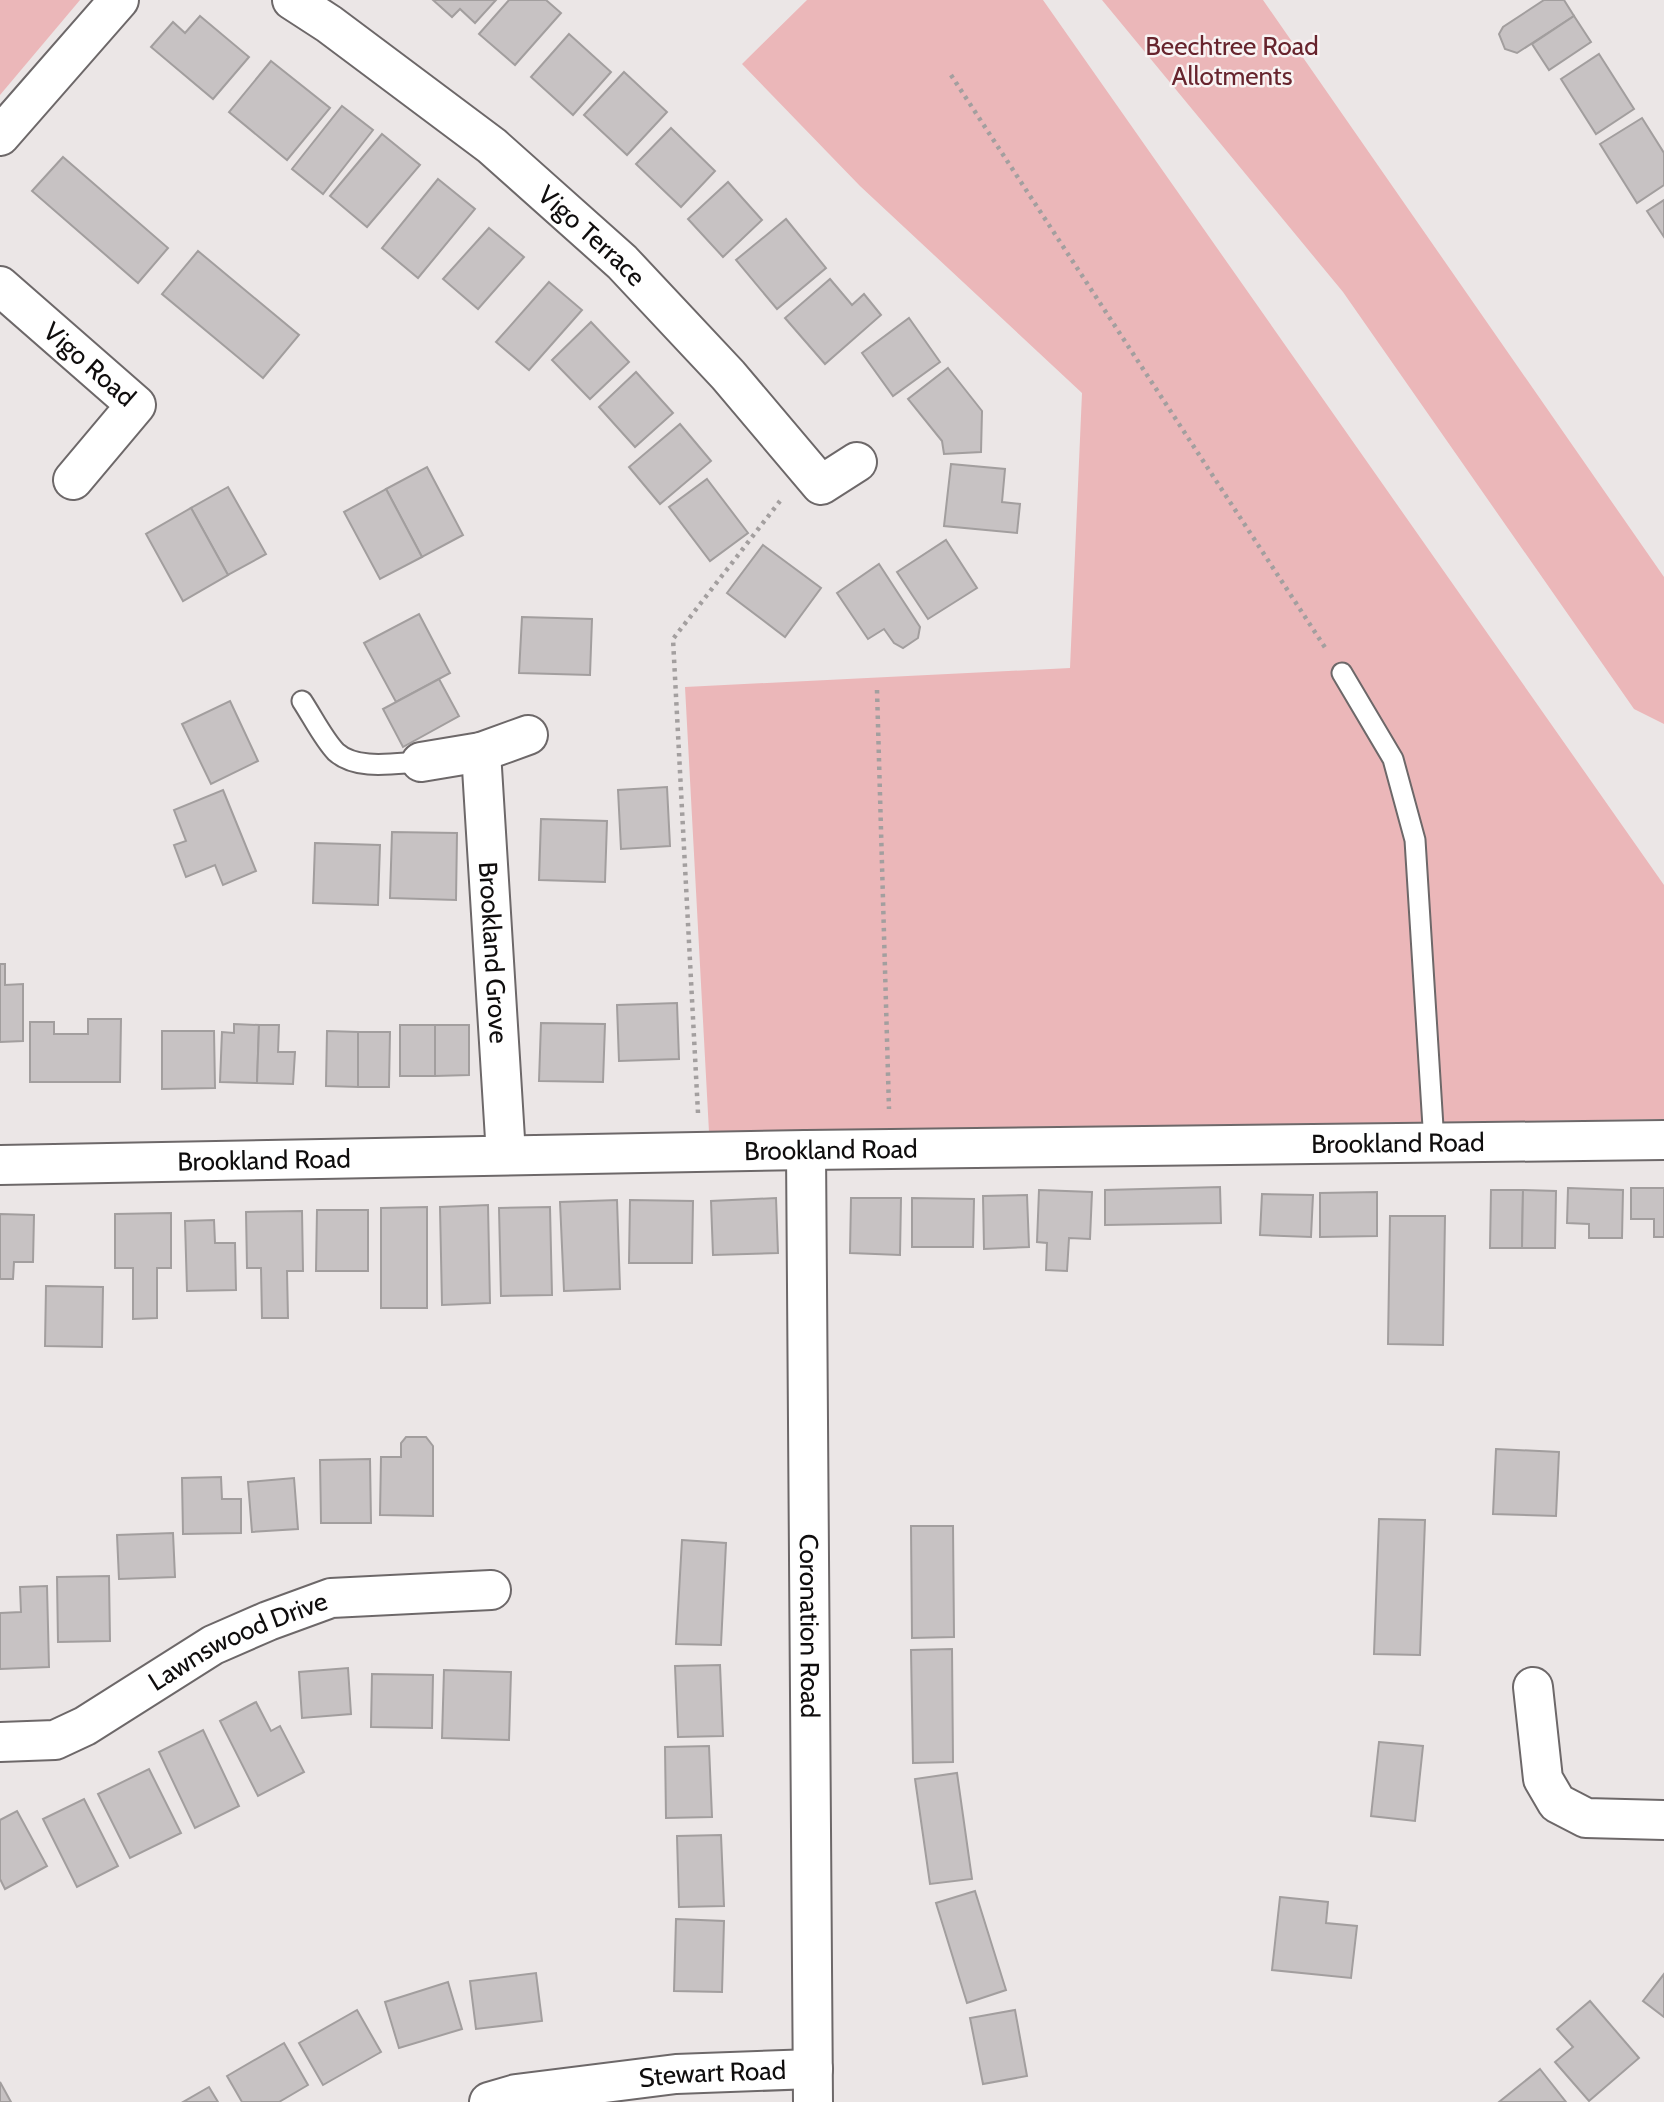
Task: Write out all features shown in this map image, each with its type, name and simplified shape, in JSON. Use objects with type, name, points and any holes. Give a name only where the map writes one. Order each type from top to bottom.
[{"type":"street","points":[[0,136],[119,0]]},
{"type":"street","name":"Vigo Terrace","points":[[292,0],[329,24],[492,146],[622,262],[728,375],[821,485],[857,462]]},
{"type":"street","name":"Vigo Road","points":[[0,286],[136,405],[73,480]]},
{"type":"street","points":[[421,762],[481,752],[528,735]]},
{"type":"street","name":"Brookland Grove","points":[[481,752],[506,1155]]},
{"type":"street","name":"Brookland Road","points":[[0,1165],[806,1150],[1664,1140]]},
{"type":"street","name":"Coronation Road","points":[[806,1150],[813,2085]]},
{"type":"street","name":"Lawnswood Drive","points":[[0,1742],[55,1740],[85,1726],[213,1645],[331,1598],[491,1590]]},
{"type":"street","points":[[1533,1687],[1543,1779],[1557,1803],[1586,1818],[1664,1820]]},
{"type":"street","name":"Stewart Road","points":[[489,2102],[516,2094],[676,2074],[813,2085]]},
{"type":"lane","points":[[1342,673],[1393,759],[1415,840],[1434,1143]]},
{"type":"lane","points":[[302,701],[336,751],[349,760],[372,764],[421,762]]},
{"type":"path","points":[[951,75],[1342,673]]},
{"type":"path","points":[[701,1153],[673,639],[806,468]]},
{"type":"path","points":[[877,691],[891,1150]]},
{"type":"green space","points":[[0,0],[80,0],[0,95]]},
{"type":"green space","points":[[807,0],[1043,0],[1664,885],[1664,1119],[709,1132],[685,687],[1070,668],[1082,393],[860,186],[742,64]]},
{"type":"green space","name":"Beechtree Road Allotments","points":[[1102,0],[1263,0],[1664,577],[1664,724],[1634,709],[1343,292]]},
{"type":"building","points":[[433,0],[496,0],[475,23],[460,9],[452,17]]},
{"type":"building","points":[[509,0],[546,0],[561,13],[515,65],[479,34]]},
{"type":"building","points":[[1544,0],[1564,0],[1574,16],[1517,53],[1505,49],[1499,34],[1503,27]]},
{"type":"building","points":[[200,16],[249,57],[213,99],[151,47],[173,22],[185,33]]},
{"type":"building","points":[[1574,16],[1591,42],[1549,70],[1532,44]]},
{"type":"building","points":[[569,34],[611,72],[573,115],[531,77]]},
{"type":"building","points":[[1599,54],[1634,109],[1596,134],[1561,79]]},
{"type":"building","points":[[271,61],[330,108],[287,160],[229,112]]},
{"type":"building","points":[[624,72],[667,112],[627,155],[584,115]]},
{"type":"building","points":[[342,106],[373,130],[323,194],[292,169]]},
{"type":"building","points":[[1642,118],[1664,153],[1664,185],[1637,203],[1600,144]]},
{"type":"building","points":[[671,128],[715,171],[681,207],[636,164]]},
{"type":"building","points":[[382,134],[420,165],[367,227],[330,196]]},
{"type":"building","points":[[63,157],[168,248],[138,283],[32,191]]},
{"type":"building","points":[[438,179],[475,209],[418,278],[382,248]]},
{"type":"building","points":[[728,182],[762,220],[723,257],[688,219]]},
{"type":"building","points":[[1664,200],[1664,237],[1647,211]]},
{"type":"building","points":[[786,219],[826,268],[777,309],[736,260]]},
{"type":"building","points":[[489,228],[524,257],[478,309],[443,279]]},
{"type":"building","points":[[198,251],[299,335],[263,378],[162,294]]},
{"type":"building","points":[[830,279],[852,305],[864,294],[881,315],[825,364],[785,318]]},
{"type":"building","points":[[549,282],[582,310],[529,370],[496,342]]},
{"type":"building","points":[[909,318],[940,362],[893,396],[862,353]]},
{"type":"building","points":[[591,322],[629,362],[590,399],[552,360]]},
{"type":"building","points":[[948,368],[982,411],[981,452],[944,454],[942,441],[908,399]]},
{"type":"building","points":[[636,372],[673,413],[635,447],[599,407]]},
{"type":"building","points":[[680,424],[711,461],[660,504],[629,467]]},
{"type":"building","points":[[951,464],[1005,469],[1002,502],[1020,504],[1017,533],[944,526]]},
{"type":"building","points":[[427,467],[463,535],[422,557],[386,489]]},
{"type":"building","points":[[707,479],[748,533],[710,561],[669,507]]},
{"type":"building","points":[[228,487],[266,554],[228,575],[191,508]]},
{"type":"building","points":[[386,489],[422,557],[380,579],[344,512]]},
{"type":"building","points":[[191,508],[228,575],[183,601],[146,534]]},
{"type":"building","points":[[946,540],[977,588],[928,619],[897,572]]},
{"type":"building","points":[[763,545],[821,588],[785,637],[727,593]]},
{"type":"building","points":[[879,564],[920,627],[918,638],[903,648],[894,643],[884,629],[868,639],[837,593]]},
{"type":"building","points":[[419,614],[450,673],[396,702],[364,643]]},
{"type":"building","points":[[522,617],[592,619],[590,675],[519,673]]},
{"type":"building","points":[[439,679],[459,716],[403,747],[383,709]]},
{"type":"building","points":[[230,701],[258,761],[211,784],[182,724]]},
{"type":"building","points":[[667,787],[670,846],[621,849],[618,790]]},
{"type":"building","points":[[223,790],[256,871],[223,885],[215,865],[186,877],[174,845],[186,841],[174,810]]},
{"type":"building","points":[[541,819],[607,821],[605,882],[539,880]]},
{"type":"building","points":[[392,832],[457,833],[456,900],[390,898]]},
{"type":"building","points":[[315,843],[380,845],[378,905],[313,903]]},
{"type":"building","points":[[0,964],[5,964],[5,985],[23,984],[23,1041],[0,1042]]},
{"type":"building","points":[[677,1003],[679,1059],[619,1061],[617,1005]]},
{"type":"building","points":[[88,1019],[121,1019],[120,1082],[30,1082],[30,1022],[54,1022],[54,1034],[88,1034]]},
{"type":"building","points":[[541,1023],[605,1024],[603,1082],[539,1081]]},
{"type":"building","points":[[234,1024],[259,1025],[257,1083],[220,1082],[222,1032],[234,1033]]},
{"type":"building","points":[[259,1025],[279,1025],[278,1052],[295,1052],[293,1084],[257,1083]]},
{"type":"building","points":[[400,1025],[435,1025],[435,1076],[400,1076]]},
{"type":"building","points":[[435,1025],[469,1025],[469,1075],[435,1076]]},
{"type":"building","points":[[162,1031],[214,1031],[215,1088],[162,1089]]},
{"type":"building","points":[[327,1031],[358,1032],[358,1087],[326,1086]]},
{"type":"building","points":[[358,1032],[390,1032],[389,1087],[358,1087]]},
{"type":"building","points":[[1220,1187],[1221,1223],[1105,1225],[1105,1190]]},
{"type":"building","points":[[1568,1188],[1623,1190],[1622,1238],[1589,1238],[1589,1224],[1567,1223]]},
{"type":"building","points":[[1631,1188],[1664,1188],[1664,1237],[1654,1237],[1654,1219],[1631,1219]]},
{"type":"building","points":[[1039,1190],[1092,1192],[1090,1239],[1069,1238],[1067,1271],[1046,1270],[1047,1243],[1037,1242]]},
{"type":"building","points":[[1491,1190],[1523,1190],[1522,1248],[1490,1248]]},
{"type":"building","points":[[1523,1190],[1556,1191],[1555,1248],[1522,1248]]},
{"type":"building","points":[[1377,1192],[1377,1236],[1320,1237],[1320,1193]]},
{"type":"building","points":[[1262,1194],[1313,1195],[1311,1237],[1260,1235]]},
{"type":"building","points":[[1027,1195],[1029,1247],[984,1249],[983,1196]]},
{"type":"building","points":[[776,1198],[778,1253],[713,1255],[711,1201]]},
{"type":"building","points":[[851,1198],[901,1198],[900,1255],[850,1253]]},
{"type":"building","points":[[912,1198],[974,1199],[973,1247],[912,1247]]},
{"type":"building","points":[[617,1200],[620,1289],[564,1291],[560,1202]]},
{"type":"building","points":[[630,1200],[693,1201],[692,1263],[629,1263]]},
{"type":"building","points":[[488,1205],[490,1303],[442,1305],[440,1207]]},
{"type":"building","points":[[427,1207],[427,1308],[381,1308],[381,1208]]},
{"type":"building","points":[[550,1207],[552,1295],[501,1296],[499,1208]]},
{"type":"building","points":[[317,1210],[368,1210],[368,1271],[316,1271]]},
{"type":"building","points":[[302,1211],[303,1271],[287,1271],[288,1318],[262,1318],[261,1268],[247,1268],[246,1212]]},
{"type":"building","points":[[171,1213],[171,1268],[157,1268],[157,1318],[133,1319],[133,1268],[115,1268],[115,1214]]},
{"type":"building","points":[[0,1214],[34,1215],[33,1262],[14,1262],[13,1279],[0,1279]]},
{"type":"building","points":[[1390,1216],[1445,1216],[1443,1345],[1388,1344]]},
{"type":"building","points":[[214,1220],[215,1243],[235,1243],[236,1290],[187,1291],[185,1221]]},
{"type":"building","points":[[46,1286],[103,1287],[102,1347],[45,1346]]},
{"type":"building","points":[[406,1437],[426,1437],[433,1446],[433,1516],[380,1515],[381,1457],[401,1457],[401,1443]]},
{"type":"building","points":[[1496,1449],[1559,1452],[1556,1516],[1493,1514]]},
{"type":"building","points":[[370,1459],[371,1523],[321,1523],[320,1460]]},
{"type":"building","points":[[221,1477],[222,1499],[241,1499],[241,1533],[183,1534],[182,1478]]},
{"type":"building","points":[[294,1478],[298,1529],[252,1532],[248,1482]]},
{"type":"building","points":[[1379,1519],[1425,1520],[1420,1655],[1374,1654]]},
{"type":"building","points":[[911,1526],[953,1526],[954,1637],[912,1638]]},
{"type":"building","points":[[173,1533],[175,1577],[119,1579],[117,1535]]},
{"type":"building","points":[[682,1540],[726,1543],[721,1645],[676,1644]]},
{"type":"building","points":[[109,1576],[110,1641],[58,1642],[57,1577]]},
{"type":"building","points":[[47,1586],[49,1667],[0,1669],[0,1613],[21,1612],[20,1587]]},
{"type":"building","points":[[952,1649],[953,1762],[913,1763],[911,1650]]},
{"type":"building","points":[[720,1665],[723,1736],[678,1737],[675,1666]]},
{"type":"building","points":[[348,1668],[351,1714],[302,1718],[299,1672]]},
{"type":"building","points":[[444,1670],[511,1672],[509,1740],[442,1738]]},
{"type":"building","points":[[372,1674],[433,1675],[432,1728],[371,1727]]},
{"type":"building","points":[[256,1702],[271,1731],[280,1726],[304,1772],[258,1796],[220,1721]]},
{"type":"building","points":[[203,1730],[239,1806],[195,1828],[159,1752]]},
{"type":"building","points":[[1379,1742],[1423,1746],[1415,1821],[1371,1816]]},
{"type":"building","points":[[709,1746],[712,1817],[666,1818],[665,1747]]},
{"type":"building","points":[[149,1769],[181,1833],[130,1858],[98,1794]]},
{"type":"building","points":[[957,1773],[972,1879],[930,1884],[915,1779]]},
{"type":"building","points":[[84,1799],[118,1866],[77,1887],[43,1819]]},
{"type":"building","points":[[17,1811],[47,1866],[5,1889],[0,1879],[0,1820]]},
{"type":"building","points":[[721,1835],[724,1906],[679,1907],[677,1836]]},
{"type":"building","points":[[975,1891],[1006,1990],[967,2003],[936,1903]]},
{"type":"building","points":[[1280,1897],[1328,1902],[1326,1923],[1357,1926],[1351,1978],[1272,1970]]},
{"type":"building","points":[[676,1919],[724,1921],[722,1992],[674,1991]]},
{"type":"building","points":[[536,1973],[542,2021],[476,2029],[470,1981]]},
{"type":"building","points":[[1664,1974],[1664,2017],[1643,2001]]},
{"type":"building","points":[[448,1982],[462,2029],[399,2048],[385,2002]]},
{"type":"building","points":[[1590,2001],[1639,2058],[1589,2101],[1555,2062],[1573,2047],[1557,2029]]},
{"type":"building","points":[[357,2010],[381,2052],[323,2085],[299,2043]]},
{"type":"building","points":[[1015,2010],[1027,2076],[983,2084],[970,2018]]},
{"type":"building","points":[[284,2043],[308,2085],[279,2102],[242,2102],[227,2076]]},
{"type":"building","points":[[1540,2069],[1566,2102],[1499,2102]]},
{"type":"building","points":[[0,2082],[11,2102],[0,2102]]},
{"type":"building","points":[[209,2087],[218,2102],[183,2102]]}]
